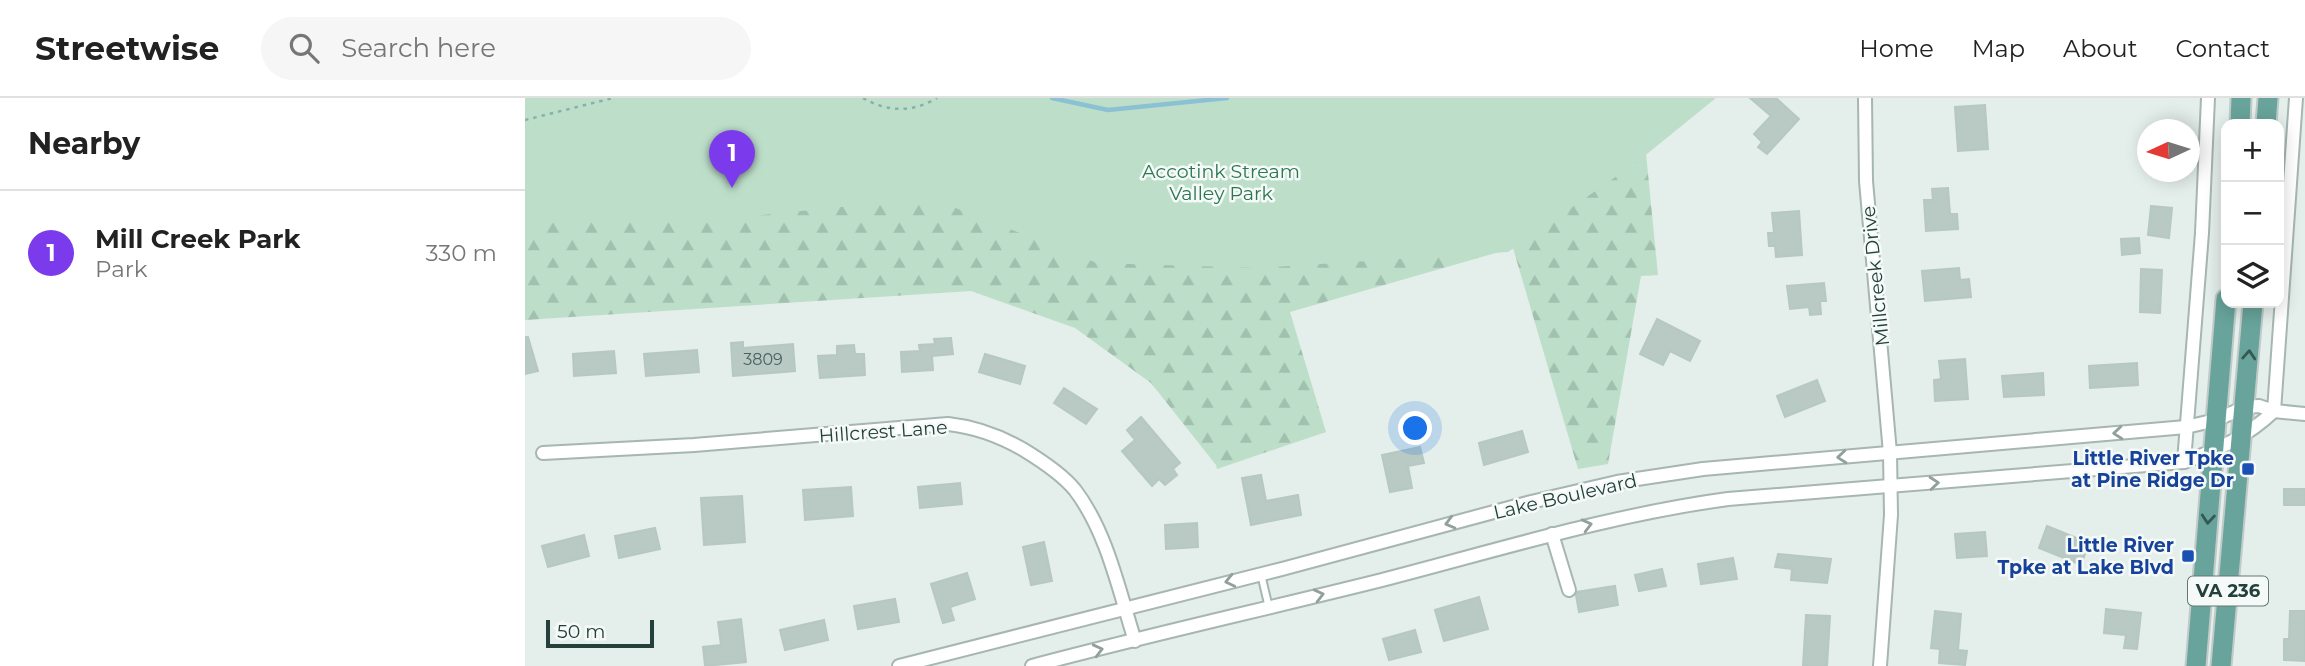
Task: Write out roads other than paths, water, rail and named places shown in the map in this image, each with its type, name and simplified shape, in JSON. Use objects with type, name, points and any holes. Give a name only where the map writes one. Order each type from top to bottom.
[{"type":"main road","points":[[2240,119],[2241,98]]},
{"type":"main road","points":[[2266,119],[2268,98]]},
{"type":"main road","name":"VA 236","points":[[2196,666],[2225,308]]},
{"type":"main road","name":"VA 236","points":[[2221,666],[2253,308]]},
{"type":"street","name":"Millcreek Drive","points":[[1865,98],[1866,181],[1882,341],[1891,486]]},
{"type":"street","points":[[2184,462],[2203,233],[2208,98]]},
{"type":"street","points":[[2274,411],[2296,98]]},
{"type":"street","points":[[2245,407],[2259,406],[2274,411],[2305,414]]},
{"type":"street","name":"Lake Boulevard","points":[[899,666],[1617,482],[1703,469],[2186,427],[2245,407]]},
{"type":"street","name":"Lake Boulevard","points":[[1040,665],[1552,534],[1683,505],[2184,462],[2215,451],[2255,429],[2274,411]]},
{"type":"street","name":"Hillcrest Lane","points":[[543,453],[695,445],[948,424],[967,426],[1010,442],[1036,457],[1073,489],[1084,504],[1100,538],[1135,641]]},
{"type":"street","points":[[1879,666],[1891,486]]},
{"type":"street","points":[[1552,534],[1569,590]]},
{"type":"lane","points":[[1261,574],[1269,608]]},
{"type":"waterway","points":[[1052,98],[1108,110],[1227,98]]},
{"type":"place","name":"Mill Creek Park","points":[[732,188]]},
{"type":"place","name":"Little River Tpke at Pine Ridge Dr","points":[[2248,469]]},
{"type":"place","name":"Little River Tpke at Lake Blvd","points":[[2188,556]]},
{"type":"park label","name":"Accotink Stream Valley Park","points":[[1221,182]]}]
